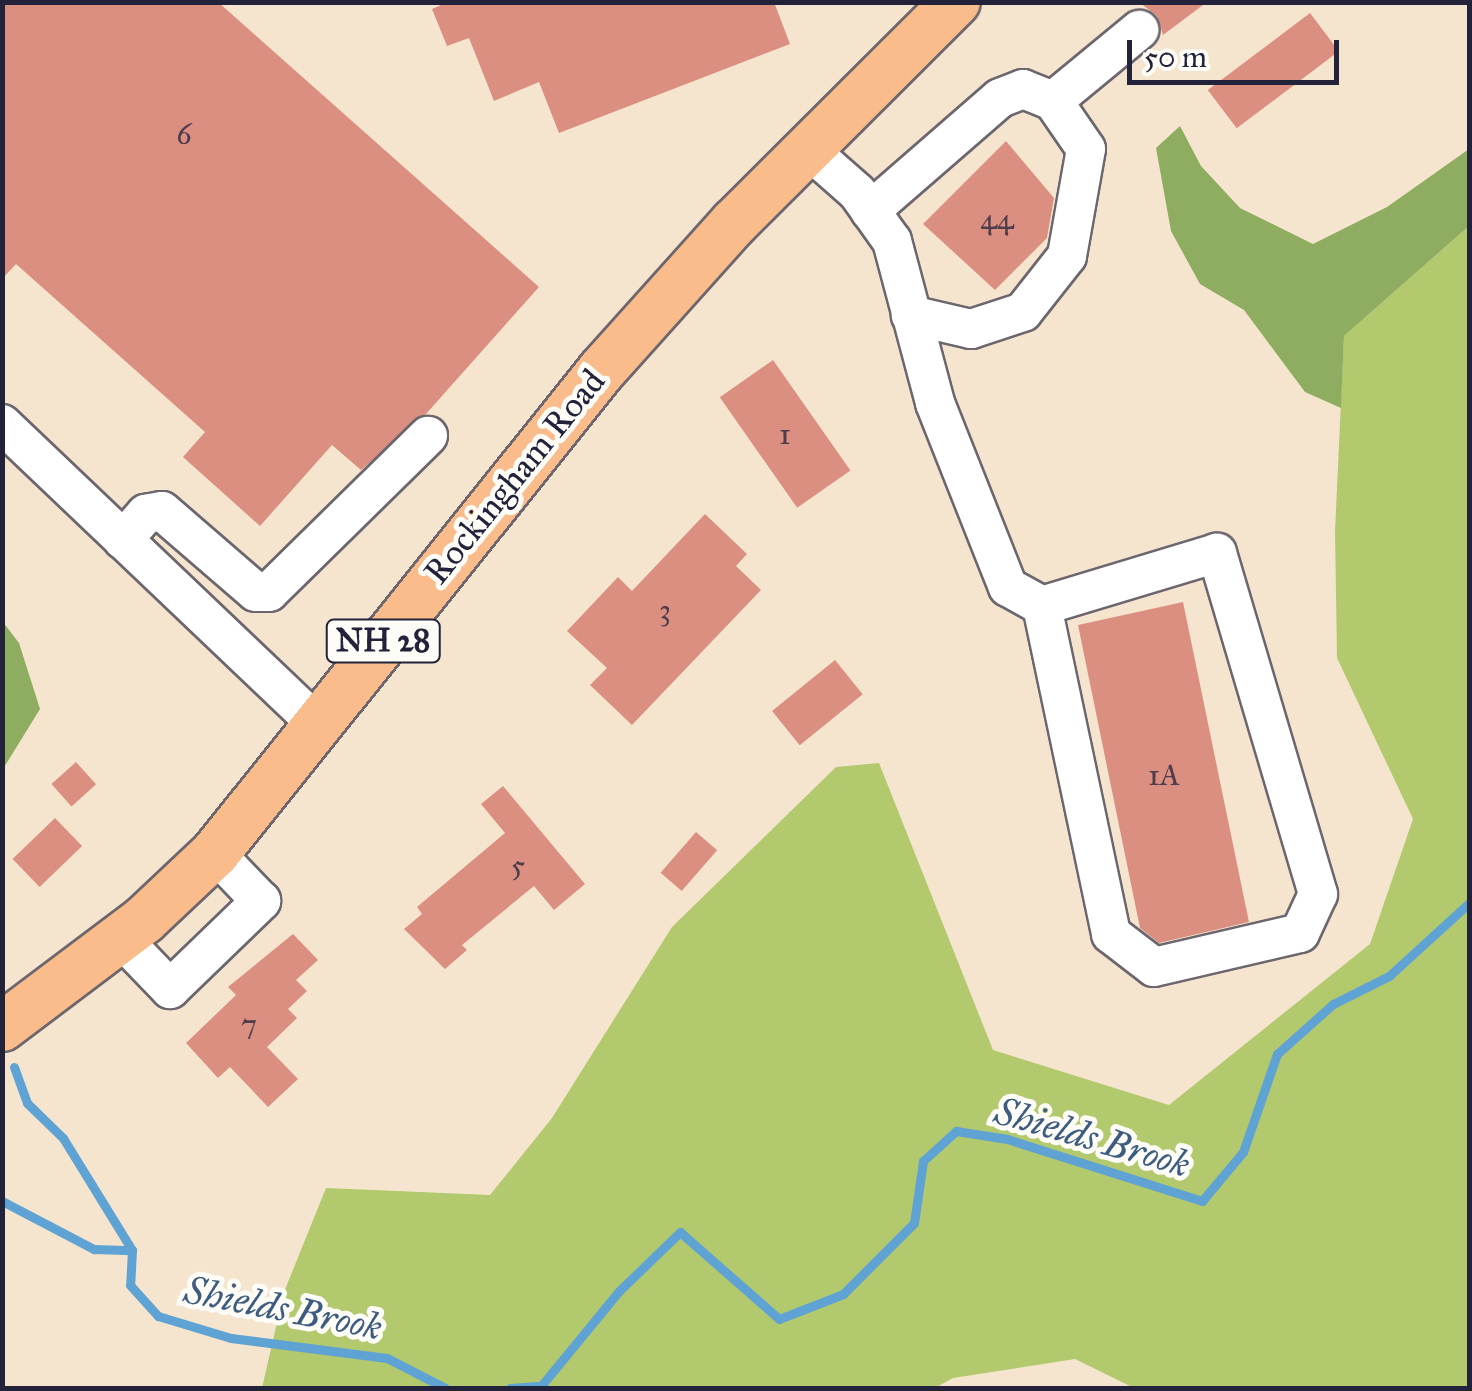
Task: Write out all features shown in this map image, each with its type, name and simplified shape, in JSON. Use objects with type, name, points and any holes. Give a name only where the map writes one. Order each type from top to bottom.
[{"type":"main road","name":"NH 28","points":[[808,150],[956,2]]},
{"type":"main road","name":"Rockingham Road","points":[[2,1027],[121,938],[215,853],[556,423],[734,223],[808,150]]},
{"type":"lane","points":[[1053,101],[1139,30]]},
{"type":"lane","points":[[870,210],[1000,98],[1023,89],[1053,101],[1086,149],[1077,226],[1047,288],[1024,312],[996,326],[972,329],[911,315]]},
{"type":"lane","points":[[808,150],[870,210],[892,241],[934,403],[1008,587],[1042,606],[1217,553],[1318,894],[1300,933],[1154,967],[1111,934],[1042,606]]},
{"type":"lane","points":[[2,424],[318,726]]},
{"type":"lane","points":[[123,540],[146,514],[162,511],[256,592],[269,592],[428,436]]},
{"type":"lane","points":[[121,938],[170,989],[261,901],[215,853]]},
{"type":"green space","points":[[1180,126],[1201,166],[1240,208],[1313,244],[1387,207],[1469,149],[1469,226],[1344,336],[1341,408],[1305,392],[1244,310],[1200,284],[1171,231],[1156,148]]},
{"type":"green space","points":[[1469,226],[1469,1388],[1134,1388],[1075,1359],[953,1378],[935,1388],[262,1388],[284,1292],[326,1188],[490,1195],[552,1118],[672,927],[836,767],[879,763],[993,1050],[1169,1105],[1370,944],[1413,819],[1337,658],[1335,531],[1344,336]]},
{"type":"green space","points":[[3,622],[19,643],[40,709],[3,769]]},
{"type":"building","points":[[2,2],[218,2],[539,287],[426,414],[361,470],[332,445],[260,526],[183,457],[205,432],[16,264],[2,279]]},
{"type":"building","points":[[448,2],[774,2],[790,44],[559,133],[539,82],[494,101],[469,38],[447,46],[432,9]]},
{"type":"building","points":[[1139,2],[1207,2],[1163,35],[1157,16]]},
{"type":"building","points":[[1310,13],[1339,51],[1237,128],[1208,90]]},
{"type":"building","points":[[1006,141],[1054,198],[1047,238],[995,290],[923,224]]},
{"type":"building","points":[[773,360],[850,471],[797,508],[720,397]]},
{"type":"building","points":[[705,514],[747,554],[736,566],[761,590],[632,725],[590,685],[607,668],[567,631],[618,577],[632,591]]},
{"type":"building","points":[[1183,602],[1249,922],[1159,943],[1140,928],[1078,625]]},
{"type":"building","points":[[835,660],[863,694],[800,745],[772,711]]},
{"type":"building","points":[[76,762],[96,784],[72,806],[51,784]]},
{"type":"building","points":[[503,786],[585,884],[554,910],[534,886],[462,945],[467,950],[445,969],[404,929],[422,914],[417,907],[505,833],[481,804]]},
{"type":"building","points":[[55,818],[82,846],[40,887],[13,859]]},
{"type":"building","points":[[696,832],[717,850],[682,891],[661,873]]},
{"type":"building","points":[[293,934],[318,960],[296,980],[307,991],[288,1009],[297,1018],[267,1047],[298,1079],[268,1107],[230,1067],[218,1078],[186,1043],[236,995],[228,987]]},
{"type":"waterway","name":"Shields Brook","points":[[510,1388],[541,1386],[619,1291],[680,1232],[779,1319],[843,1294],[914,1223],[923,1161],[956,1131],[1007,1139],[1202,1201],[1243,1152],[1277,1054],[1333,1004],[1389,976],[1470,902]]},
{"type":"waterway","name":"Shields Brook","points":[[14,1067],[27,1103],[63,1138],[132,1250],[130,1285],[158,1316],[231,1338],[387,1358],[445,1388]]},
{"type":"waterway","points":[[2,1201],[94,1249],[132,1250]]}]
